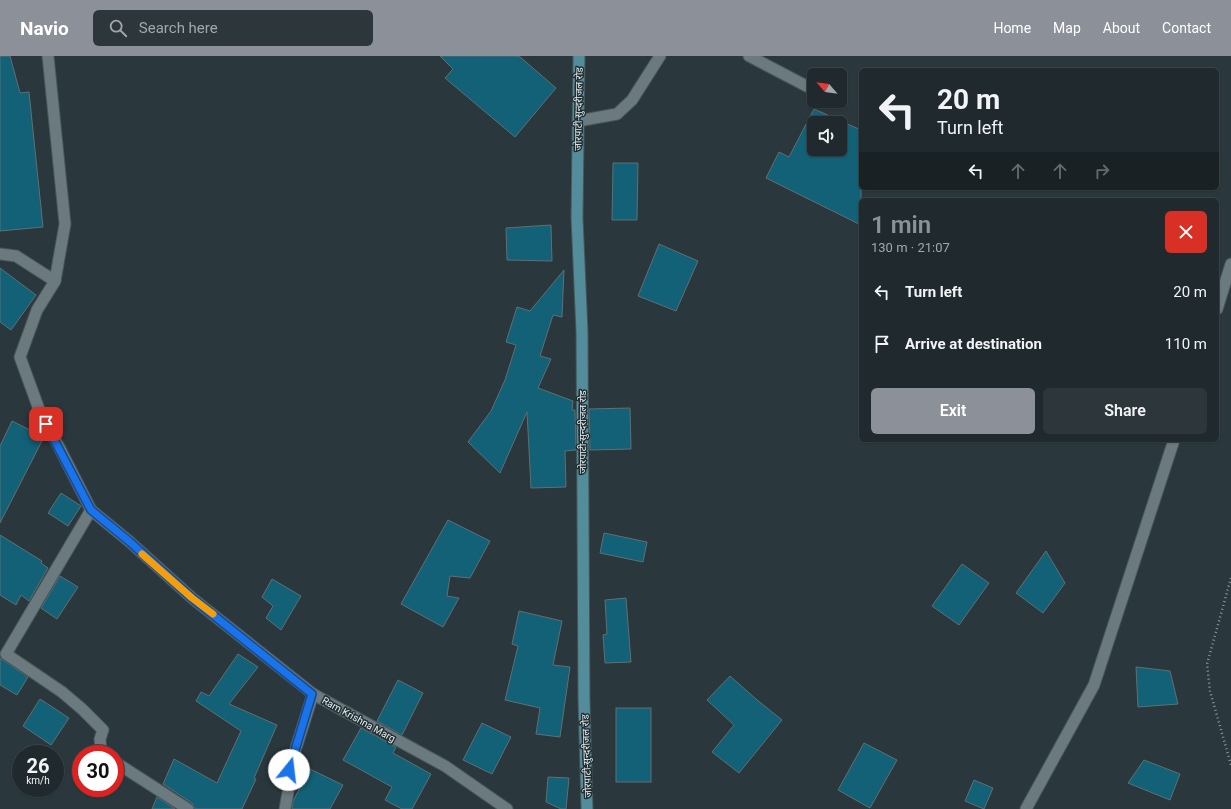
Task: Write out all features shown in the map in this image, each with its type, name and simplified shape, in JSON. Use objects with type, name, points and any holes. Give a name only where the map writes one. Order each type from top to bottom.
[{"type":"main road","name":"जोरपाटी-सुन्दरीजल रोड","points":[[579,56],[577,218],[582,332],[584,699],[587,809]]},
{"type":"street","points":[[48,56],[65,224],[55,281],[37,310],[20,357],[40,412],[91,510],[130,542],[192,598],[312,694]]},
{"type":"street","points":[[578,121],[617,114],[632,100],[660,56]]},
{"type":"street","points":[[748,56],[807,86]]},
{"type":"street","points":[[0,254],[16,256],[55,281]]},
{"type":"street","points":[[1219,303],[1231,264]]},
{"type":"street","points":[[1026,809],[1094,685],[1173,442]]},
{"type":"street","points":[[91,510],[3,653],[62,692],[82,709],[103,730],[100,739],[100,745]]},
{"type":"street","name":"Ram Krishna Marg","points":[[285,809],[288,792],[289,770],[312,694],[444,766],[507,809]]},
{"type":"street","points":[[124,768],[188,809]]},
{"type":"path","points":[[1231,578],[1207,664],[1210,691],[1231,766]]},
{"type":"building","points":[[0,56],[10,56],[20,93],[29,92],[43,227],[0,231]]},
{"type":"building","points":[[440,56],[519,56],[556,88],[515,137],[445,78],[453,69]]},
{"type":"building","points":[[814,109],[830,116],[810,116]]},
{"type":"building","points":[[807,122],[807,156],[847,156],[847,124],[859,129],[859,190],[861,190],[861,198],[859,198],[859,224],[766,178],[779,152],[789,157]]},
{"type":"building","points":[[613,163],[638,163],[637,220],[612,220]]},
{"type":"building","points":[[551,225],[552,261],[507,260],[506,228]]},
{"type":"building","points":[[659,244],[698,261],[676,311],[638,296]]},
{"type":"building","points":[[0,268],[36,295],[11,330],[0,322]]},
{"type":"building","points":[[564,270],[562,317],[553,315],[540,356],[551,359],[538,388],[573,401],[572,410],[575,410],[576,450],[565,451],[566,487],[531,488],[527,412],[500,473],[468,442],[491,411],[505,380],[516,345],[506,342],[517,307],[530,311]]},
{"type":"building","points":[[630,408],[631,449],[590,450],[589,409]]},
{"type":"building","points":[[12,421],[44,437],[0,523],[0,446]]},
{"type":"building","points":[[61,493],[81,506],[68,526],[48,513]]},
{"type":"building","points":[[448,520],[490,541],[470,578],[450,576],[447,596],[459,598],[443,627],[401,604]]},
{"type":"building","points":[[604,533],[647,542],[643,562],[600,553]]},
{"type":"building","points":[[0,535],[42,561],[41,563],[48,568],[29,601],[21,595],[16,605],[0,595]]},
{"type":"building","points":[[1046,551],[1065,583],[1043,613],[1016,593]]},
{"type":"building","points":[[962,564],[989,583],[959,625],[932,606]]},
{"type":"building","points":[[60,576],[78,587],[57,619],[41,608]]},
{"type":"building","points":[[272,579],[301,596],[281,630],[266,618],[273,606],[262,597]]},
{"type":"building","points":[[626,598],[631,662],[605,663],[603,635],[607,634],[605,600]]},
{"type":"building","points":[[519,611],[562,621],[553,665],[570,667],[560,737],[536,734],[540,708],[505,700],[518,646],[512,644]]},
{"type":"building","points":[[238,654],[258,667],[229,704],[277,725],[254,778],[256,779],[242,809],[195,809],[192,803],[163,784],[174,759],[217,783],[241,731],[196,701],[201,692],[209,696]]},
{"type":"building","points":[[0,658],[28,677],[17,695],[0,685]]},
{"type":"building","points":[[1136,667],[1170,671],[1178,704],[1138,707]]},
{"type":"building","points":[[730,676],[782,720],[739,773],[712,752],[734,725],[707,700]]},
{"type":"building","points":[[398,680],[423,693],[402,735],[377,721]]},
{"type":"building","points":[[40,699],[69,718],[51,745],[23,726]]},
{"type":"building","points":[[616,708],[651,708],[651,782],[616,782]]},
{"type":"building","points":[[482,723],[511,737],[492,774],[463,760]]},
{"type":"building","points":[[361,728],[396,747],[393,753],[431,774],[412,809],[402,809],[385,800],[392,787],[343,760]]},
{"type":"building","points":[[864,743],[897,760],[870,808],[838,790]]},
{"type":"building","points":[[1144,760],[1180,774],[1170,800],[1128,783]]},
{"type":"building","points":[[310,769],[343,785],[330,809],[292,809],[293,801]]},
{"type":"building","points":[[548,777],[569,778],[566,809],[561,809],[546,802]]},
{"type":"building","points":[[974,780],[993,788],[984,809],[965,801]]},
{"type":"building","points":[[157,797],[175,809],[152,809]]},
{"type":"slow traffic","points":[[142,554],[192,598],[213,614]]},
{"type":"route","points":[[46,424],[91,510],[130,542],[192,598],[312,694],[289,770]]}]
